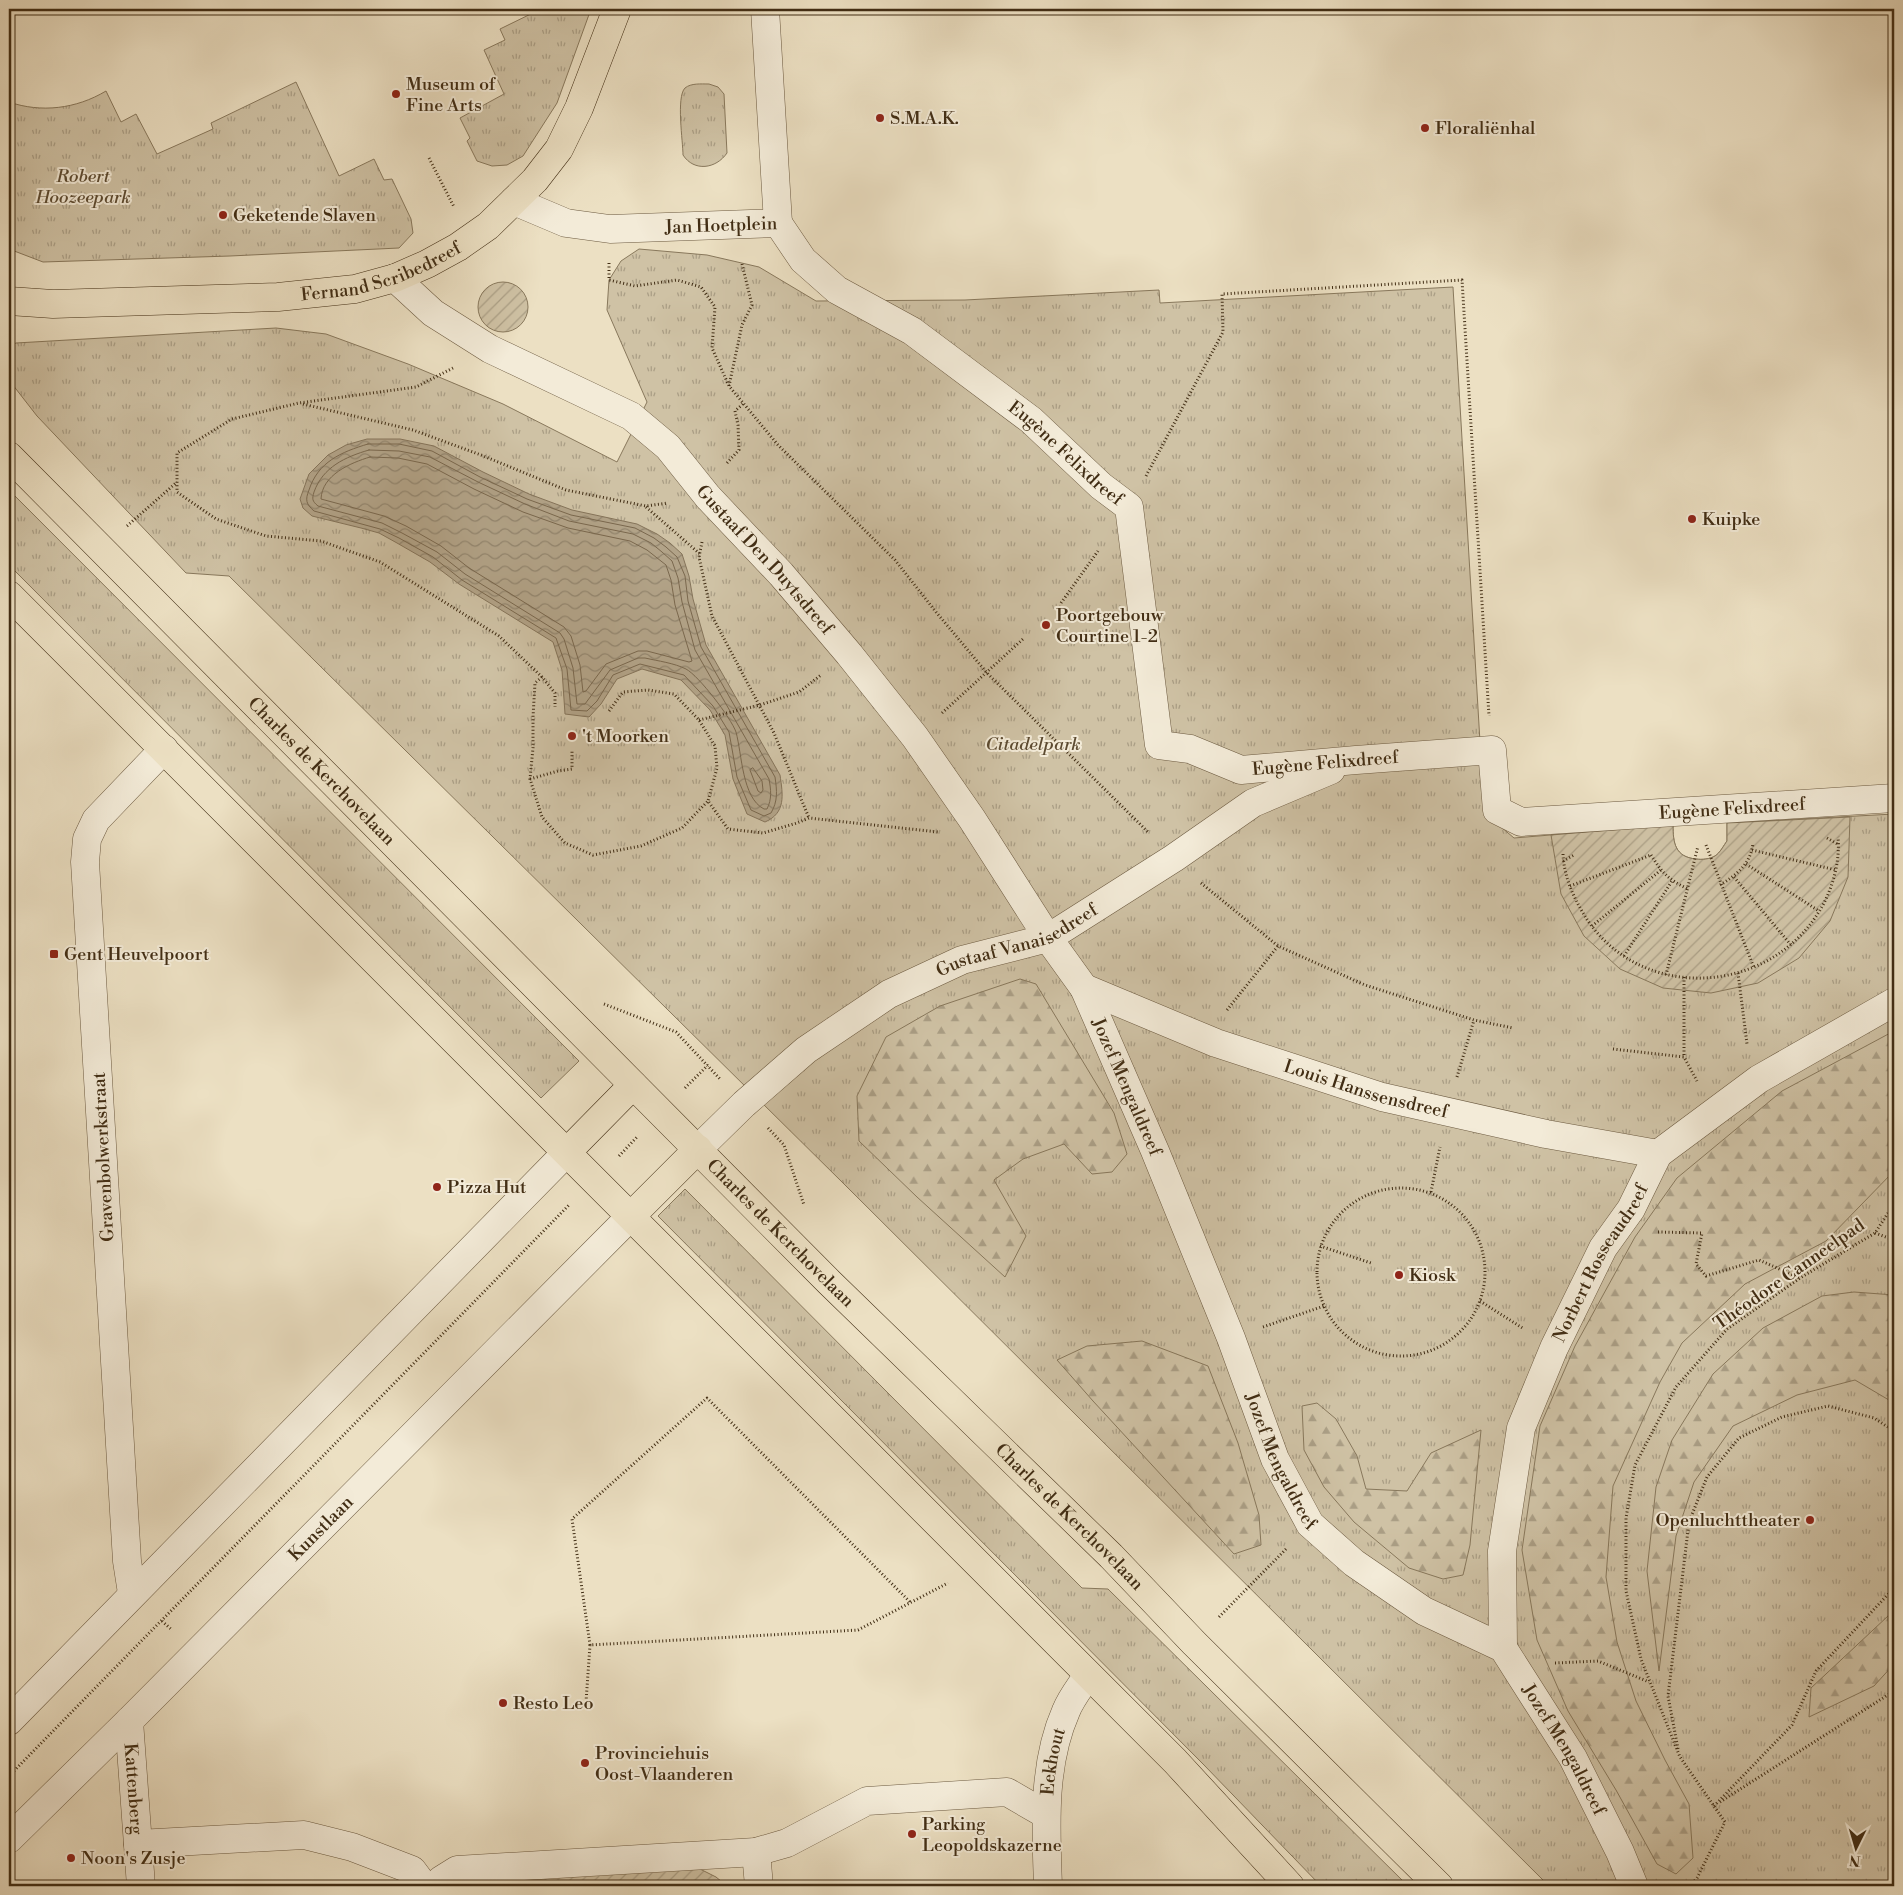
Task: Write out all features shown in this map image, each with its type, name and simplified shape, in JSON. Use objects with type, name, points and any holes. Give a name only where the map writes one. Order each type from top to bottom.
[{"type":"main road","name":"Fernand Scribedreef","points":[[9,301],[53,304],[278,297],[355,289],[395,278],[428,264],[458,247],[488,226],[535,180],[559,149],[579,108],[617,9]]},
{"type":"main road","points":[[9,285],[53,304]]},
{"type":"main road","name":"Charles de Kerchovelaan","points":[[9,456],[829,1282],[1111,1556],[1194,1643],[1439,1886]]},
{"type":"main road","points":[[9,595],[1175,1761],[1290,1886]]},
{"type":"main road","points":[[567,1152],[633,1085]]},
{"type":"main road","name":"Charles de Kerchovelaan","points":[[631,1216],[698,1149]]},
{"type":"street","name":"Jan Hoetplein","points":[[514,201],[566,223],[610,229],[778,223],[765,9]]},
{"type":"street","name":"Eugène Felixdreef","points":[[778,223],[803,260],[837,290],[912,331],[936,348],[1031,420],[1101,486],[1129,507],[1159,745],[1190,749],[1241,770],[1492,750],[1497,810],[1521,822],[1562,820],[1701,822],[1836,802],[1894,798]]},
{"type":"street","name":"Gustaaf Den Duytsdreef","points":[[395,278],[433,313],[490,349],[631,416],[668,447],[703,492],[781,574],[915,736],[972,818],[1048,938]]},
{"type":"street","name":"Gravenbolwerkstraat","points":[[132,1593],[126,1551],[86,862],[88,839],[96,820],[164,749]]},
{"type":"street","name":"Gustaaf Vanaisedreef","points":[[698,1149],[744,1104],[806,1050],[889,994],[962,960],[1048,938],[1174,858],[1253,803],[1356,760]]},
{"type":"street","name":"Jozef Mengaldreef","points":[[1048,938],[1084,988],[1155,1151],[1231,1338],[1275,1459],[1310,1524],[1354,1564],[1424,1611],[1509,1656],[1573,1758],[1620,1852],[1634,1886]]},
{"type":"street","name":"Louis Hanssensdreef","points":[[1084,988],[1216,1043],[1382,1097],[1546,1134],[1658,1154]]},
{"type":"street","name":"Norbert Rosseaudreef","points":[[1509,1656],[1502,1551],[1521,1428],[1554,1348],[1603,1248],[1630,1209],[1658,1154],[1712,1112],[1759,1079],[1894,1002]]},
{"type":"street","points":[[9,1720],[567,1152]]},
{"type":"street","name":"Kunstlaan","points":[[9,1839],[129,1721],[631,1216]]},
{"type":"street","name":"Eekhout","points":[[1048,1886],[1045,1814],[1054,1745],[1066,1710],[1088,1675]]},
{"type":"street","name":"Kattenberg","points":[[129,1721],[141,1886]]},
{"type":"street","points":[[437,1886],[441,1880],[457,1870],[756,1852],[787,1843],[867,1801],[1007,1792],[1045,1814]]},
{"type":"street","points":[[138,1844],[304,1835],[352,1847],[412,1870],[424,1886]]},
{"type":"street","points":[[756,1852],[759,1886]]},
{"type":"path","points":[[430,158],[456,210]]},
{"type":"path","points":[[729,386],[742,325],[752,305],[742,264]]},
{"type":"path","points":[[609,280],[635,286],[677,280],[701,287],[715,307],[712,348],[729,386],[778,446],[895,560],[987,672],[1174,858],[1219,899],[1278,946],[1366,985],[1474,1020],[1513,1028]]},
{"type":"path","points":[[1061,603],[1129,507],[1223,332],[1222,294],[1462,280],[1492,750]]},
{"type":"path","points":[[490,349],[416,387],[300,403],[232,419],[177,453],[177,492],[216,519],[266,536],[322,541],[380,562],[499,636],[542,677],[555,693],[555,707]]},
{"type":"path","points":[[300,403],[413,430],[481,455],[566,490],[646,506],[703,492]]},
{"type":"path","points":[[744,403],[735,411],[738,425],[739,450],[703,492],[699,558],[712,616],[774,733],[809,818]]},
{"type":"path","points":[[101,550],[177,481]]},
{"type":"path","points":[[646,506],[700,554]]},
{"type":"path","points":[[915,736],[1024,638]]},
{"type":"path","points":[[699,720],[760,705],[799,692],[849,654]]},
{"type":"path","points":[[542,677],[535,683],[530,779],[542,817],[565,843],[594,855],[641,846],[682,828],[708,802],[717,768],[715,746],[699,720],[674,694],[648,690],[624,692],[610,711]]},
{"type":"path","points":[[530,779],[572,769],[572,751]]},
{"type":"path","points":[[708,802],[728,829],[763,833],[797,824],[809,818],[942,832],[972,818]]},
{"type":"path","points":[[1562,820],[1563,861],[1570,886],[1579,907],[1592,926],[1624,956],[1645,967],[1666,974],[1702,979],[1738,973],[1754,968],[1774,958],[1807,929],[1830,891],[1836,870],[1839,845],[1836,802]]},
{"type":"path","points":[[1701,822],[1720,885],[1754,968]]},
{"type":"path","points":[[1666,974],[1688,889],[1701,822]]},
{"type":"path","points":[[1720,885],[1734,877],[1746,864],[1752,850],[1753,836]]},
{"type":"path","points":[[1649,846],[1651,855],[1661,870],[1672,881],[1688,889]]},
{"type":"path","points":[[1752,850],[1836,870]]},
{"type":"path","points":[[1570,886],[1651,855]]},
{"type":"path","points":[[1746,864],[1819,911]]},
{"type":"path","points":[[1592,926],[1661,870]]},
{"type":"path","points":[[1734,877],[1791,945]]},
{"type":"path","points":[[1624,956],[1672,881]]},
{"type":"path","points":[[1223,1015],[1278,946]]},
{"type":"path","points":[[1738,973],[1745,1040],[1759,1079]]},
{"type":"path","points":[[1684,977],[1684,1057],[1712,1112]]},
{"type":"path","points":[[9,1776],[708,1065],[676,1032],[603,1003]]},
{"type":"path","points":[[1431,1192],[1447,1112],[1474,1020]]},
{"type":"path","points":[[1612,1049],[1684,1057]]},
{"type":"path","points":[[744,1104],[784,1145],[805,1210]]},
{"type":"path","points":[[1386,1188],[1408,1188],[1431,1192],[1456,1208],[1466,1218],[1478,1237],[1484,1258],[1485,1280],[1480,1302],[1470,1321],[1455,1336],[1436,1348],[1415,1355],[1393,1355],[1371,1351],[1352,1340],[1336,1325],[1324,1306],[1317,1280],[1320,1246],[1330,1226],[1345,1209],[1364,1196],[1386,1188]]},
{"type":"path","name":"Théodore Canneelpad","points":[[1690,1886],[1697,1878],[1725,1822],[1680,1757],[1641,1659],[1626,1591],[1626,1518],[1635,1465],[1676,1387],[1727,1329],[1800,1278],[1875,1233],[1894,1204]]},
{"type":"path","points":[[1630,1209],[1657,1232],[1702,1233],[1696,1264],[1706,1276],[1759,1260],[1800,1278]]},
{"type":"path","points":[[1875,1233],[1894,1240]]},
{"type":"path","points":[[1320,1246],[1371,1263]]},
{"type":"path","points":[[1480,1302],[1554,1348]]},
{"type":"path","points":[[1231,1338],[1324,1306]]},
{"type":"path","points":[[586,1702],[590,1644],[572,1519],[707,1398],[911,1603]]},
{"type":"path","points":[[1680,1757],[1668,1696],[1689,1522],[1707,1477],[1740,1438],[1782,1417],[1828,1406],[1874,1418],[1894,1431]]},
{"type":"path","points":[[1194,1643],[1310,1524]]},
{"type":"path","points":[[590,1644],[858,1630],[979,1565]]},
{"type":"path","points":[[1714,1806],[1792,1725],[1816,1672],[1894,1588]]},
{"type":"path","points":[[132,1593],[196,1653]]},
{"type":"path","points":[[1509,1656],[1598,1661],[1650,1682]]},
{"type":"path","points":[[1714,1806],[1894,1691]]},
{"type":"green space","points":[[541,9],[591,9],[557,103],[523,156],[507,165],[492,166],[477,161],[467,141],[470,138],[460,118],[504,94],[484,50],[505,40],[500,29]]},
{"type":"green space","name":"Robert Hoozeepark","points":[[296,82],[339,176],[374,159],[384,180],[392,179],[411,219],[413,233],[399,248],[43,262],[9,249],[9,102],[33,107],[58,107],[83,102],[106,91],[121,122],[136,114],[157,154],[213,129],[211,123]]},
{"type":"green space","points":[[709,84],[718,87],[724,94],[727,153],[711,165],[699,166],[693,164],[683,155],[681,100],[682,93],[687,86]]},
{"type":"green space","name":"Citadelpark","points":[[639,249],[707,255],[759,267],[816,301],[965,300],[1159,290],[1160,303],[1453,287],[1480,742],[1487,815],[1514,838],[1673,825],[1675,843],[1679,852],[1689,858],[1708,859],[1717,855],[1727,841],[1727,823],[1894,814],[1894,1886],[1549,1886],[844,1184],[229,576],[186,573],[37,416],[9,380],[9,346],[16,343],[276,328],[326,334],[408,364],[503,404],[617,462],[647,402],[607,310],[609,280],[621,261]]},
{"type":"green space","points":[[498,282],[508,282],[521,289],[528,302],[528,312],[521,325],[508,332],[498,332],[489,328],[482,321],[478,312],[478,302],[482,293],[489,286]]},
{"type":"green space","points":[[9,490],[579,1061],[541,1098],[9,565]]},
{"type":"green space","points":[[1850,817],[1848,877],[1830,921],[1799,958],[1758,983],[1711,993],[1663,988],[1620,969],[1584,936],[1561,894],[1551,835],[1673,825],[1675,843],[1679,852],[1689,858],[1703,859],[1717,855],[1727,841],[1727,823]]},
{"type":"green space","points":[[1020,979],[1036,984],[1114,1113],[1127,1154],[1112,1172],[1092,1174],[1064,1144],[1023,1159],[994,1180],[1026,1236],[1005,1277],[859,1141],[857,1096],[886,1037],[940,1006]]},
{"type":"green space","points":[[1894,1031],[1894,1171],[1826,1241],[1745,1284],[1682,1343],[1660,1382],[1613,1486],[1606,1577],[1617,1642],[1636,1701],[1689,1804],[1693,1858],[1676,1874],[1657,1864],[1616,1790],[1568,1711],[1537,1640],[1522,1550],[1540,1426],[1575,1346],[1635,1237],[1677,1178],[1782,1091]]},
{"type":"green space","points":[[685,1189],[1082,1588],[1108,1589],[1408,1886],[1321,1886],[1204,1765],[658,1216]]},
{"type":"green space","points":[[1854,1292],[1894,1295],[1894,1403],[1855,1380],[1797,1395],[1733,1426],[1694,1482],[1676,1536],[1659,1671],[1647,1571],[1656,1487],[1672,1440],[1713,1374],[1763,1328],[1822,1296]]},
{"type":"green space","points":[[1142,1341],[1208,1366],[1238,1443],[1259,1515],[1261,1545],[1234,1554],[1057,1360],[1087,1346]]},
{"type":"green space","points":[[1317,1403],[1336,1419],[1357,1456],[1366,1489],[1407,1491],[1431,1453],[1481,1430],[1470,1545],[1463,1575],[1443,1579],[1409,1568],[1354,1522],[1324,1487],[1304,1450],[1302,1406]]},
{"type":"green space","points":[[1894,1608],[1894,1664],[1874,1686],[1809,1717],[1811,1688],[1888,1616]]},
{"type":"green space","points":[[692,1865],[716,1877],[727,1886],[475,1886],[492,1880]]},
{"type":"water","points":[[367,439],[400,439],[434,446],[529,494],[572,510],[637,524],[670,543],[682,554],[706,645],[780,775],[782,796],[777,814],[765,822],[747,814],[733,779],[725,735],[710,710],[681,680],[642,669],[617,679],[601,704],[589,717],[565,714],[562,670],[553,642],[459,584],[430,562],[379,533],[312,516],[303,508],[300,499],[309,474],[328,455],[346,445]]},
{"type":"place","name":"Museum of Fine Arts","points":[[396,94]]},
{"type":"place","name":"S.M.A.K.","points":[[880,118]]},
{"type":"place","name":"Floraliënhal","points":[[1425,128]]},
{"type":"place","name":"Geketende Slaven","points":[[223,215]]},
{"type":"place","name":"Kuipke","points":[[1692,519]]},
{"type":"place","name":"Poortgebouw Courtine 1-2","points":[[1046,625]]},
{"type":"place","name":"'t Moorken","points":[[572,736]]},
{"type":"place","name":"Gent Heuvelpoort","points":[[54,954]]},
{"type":"place","name":"Pizza Hut","points":[[437,1187]]},
{"type":"place","name":"Kiosk","points":[[1399,1275]]},
{"type":"place","name":"Openluchttheater","points":[[1810,1520]]},
{"type":"place","name":"Resto Leo","points":[[503,1703]]},
{"type":"place","name":"Provinciehuis Oost-Vlaanderen","points":[[585,1763]]},
{"type":"place","name":"Parking Leopoldskazerne","points":[[912,1834]]},
{"type":"place","name":"Noon's Zusje","points":[[71,1858]]}]
